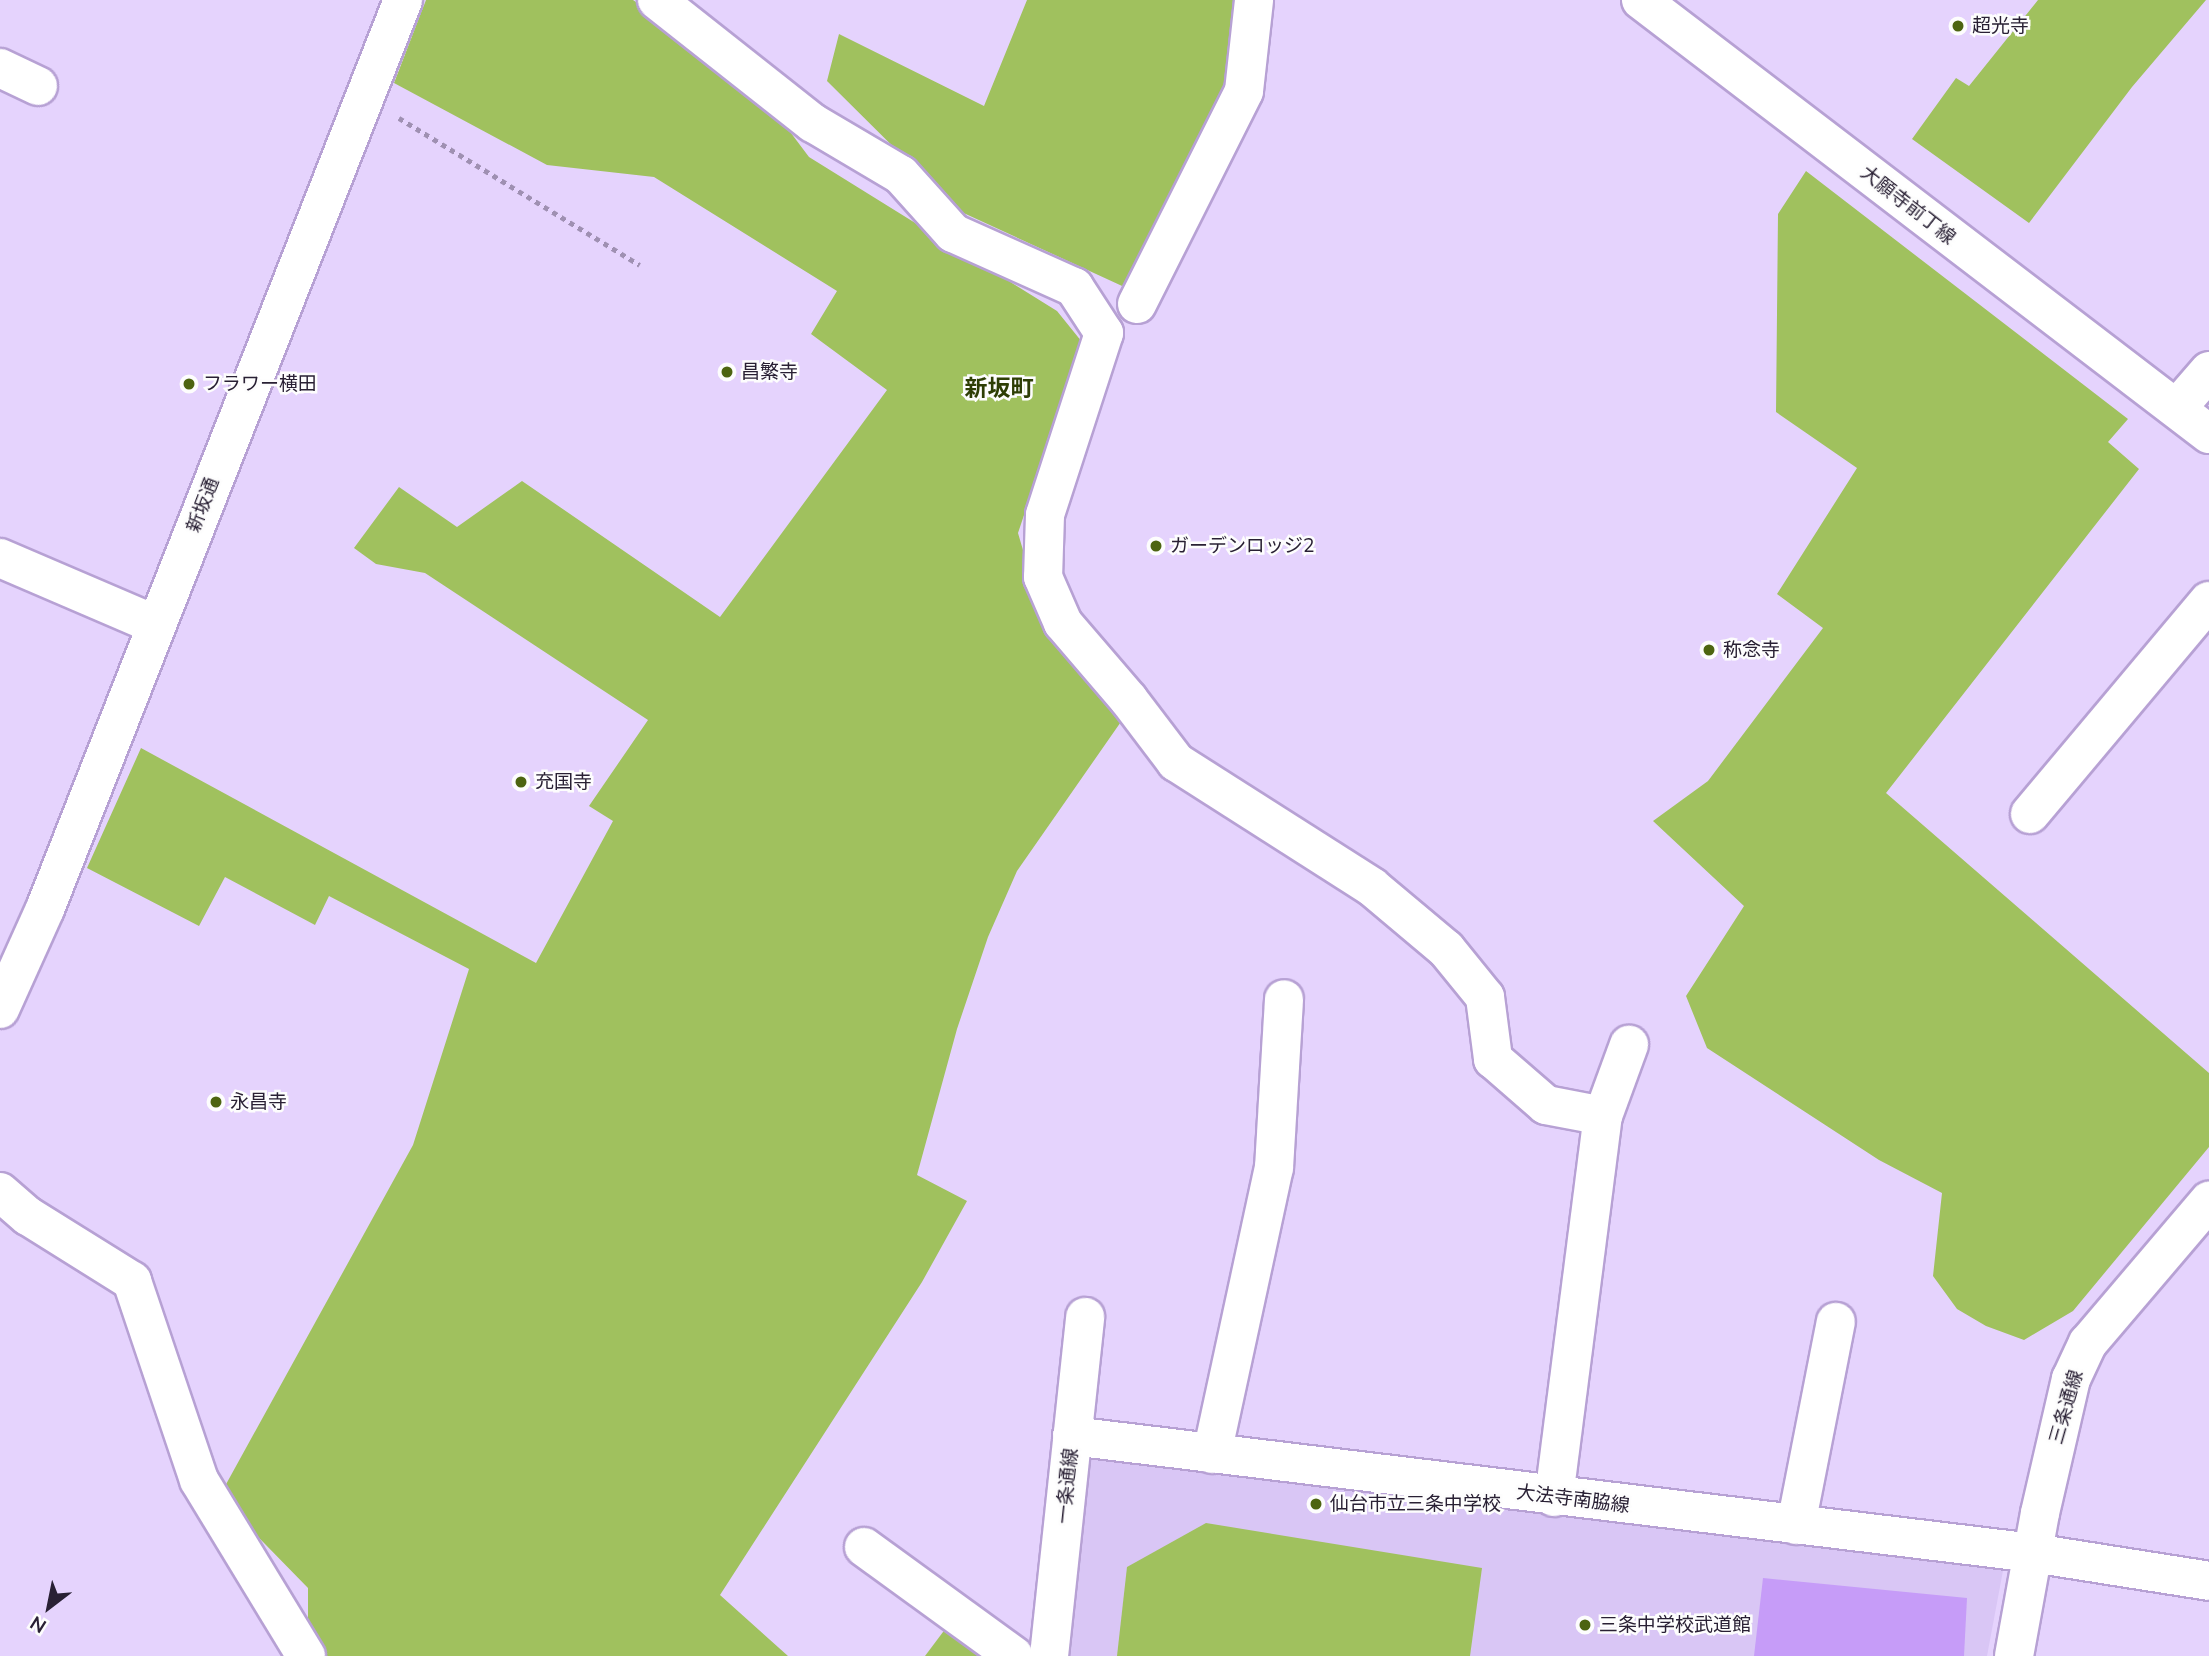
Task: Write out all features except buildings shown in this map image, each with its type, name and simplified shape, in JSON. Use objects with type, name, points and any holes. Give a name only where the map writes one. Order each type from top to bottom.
[{"type":"street","name":"新坂通","points":[[0,1009],[45,909],[403,0]]},
{"type":"street","points":[[657,0],[813,123],[901,175],[953,233],[1074,287],[1104,333],[1045,515],[1043,577],[1063,623],[1129,700],[1176,762],[1372,887],[1446,949],[1485,997],[1493,1059],[1546,1105],[1603,1116]]},
{"type":"street","points":[[1137,304],[1244,91],[1254,0]]},
{"type":"street","name":"大願寺前丁線","points":[[1641,0],[2177,408]]},
{"type":"street","points":[[0,68],[38,86]]},
{"type":"street","points":[[2209,371],[2177,408],[2209,434]]},
{"type":"street","points":[[0,558],[156,625]]},
{"type":"street","points":[[2030,814],[2209,601]]},
{"type":"street","points":[[1212,1454],[1274,1168],[1283,999]]},
{"type":"street","points":[[1554,1497],[1603,1116],[1629,1045]]},
{"type":"street","points":[[0,1192],[28,1216],[132,1281],[199,1480],[306,1656]]},
{"type":"street","name":"三条通線","points":[[2014,1656],[2063,1406],[2071,1379],[2088,1343],[2209,1201]]},
{"type":"street","name":"一条通線","points":[[1049,1656],[1085,1317]]},
{"type":"street","points":[[1796,1525],[1836,1322]]},
{"type":"street","name":"大法寺南脇線","points":[[1072,1436],[1554,1497],[2033,1553],[2209,1581]]},
{"type":"street","points":[[864,1547],[1014,1656]]},
{"type":"path","points":[[365,97],[640,265]]},
{"type":"shaded area","name":"仙台市立三条中学校","points":[[1089,1448],[2005,1560],[1987,1656],[1069,1656]]},
{"type":"shaded area","points":[[1763,1578],[1967,1598],[1964,1656],[1754,1656]]},
{"type":"green space","points":[[426,0],[633,0],[751,80],[809,157],[1057,311],[1082,342],[1018,533],[1041,612],[1125,716],[1017,871],[988,937],[957,1029],[917,1175],[967,1201],[922,1282],[720,1595],[788,1656],[325,1656],[308,1622],[308,1588],[219,1497],[413,1145],[469,969],[329,896],[315,925],[225,877],[199,926],[87,868],[141,748],[536,963],[613,821],[589,806],[648,720],[425,573],[376,564],[354,548],[399,487],[457,527],[522,481],[720,617],[887,390],[811,334],[837,291],[654,177],[547,165],[394,83]]},
{"type":"green space","points":[[1027,0],[1243,0],[1232,78],[1133,291],[957,210],[827,81],[839,34],[984,106]]},
{"type":"green space","points":[[2038,0],[2206,0],[2132,87],[2029,223],[1912,139],[1956,78],[1969,86]]},
{"type":"green space","points":[[1806,171],[2128,419],[2108,442],[2139,469],[1886,793],[2209,1073],[2209,1147],[2073,1311],[2024,1340],[1986,1326],[1957,1309],[1933,1276],[1942,1193],[1879,1160],[1707,1048],[1686,996],[1744,906],[1653,821],[1708,781],[1823,628],[1777,594],[1857,468],[1776,412],[1778,214]]},
{"type":"green space","points":[[1206,1523],[1482,1568],[1470,1656],[1117,1656],[1127,1567]]},
{"type":"green space","points":[[946,1628],[984,1656],[925,1656]]},
{"type":"place","name":"超光寺","points":[[1958,26]]},
{"type":"place","name":"昌繁寺","points":[[727,372]]},
{"type":"place","name":"フラワー横田","points":[[189,384]]},
{"type":"place","name":"ガーデンロッジ2","points":[[1156,546]]},
{"type":"place","name":"称念寺","points":[[1709,650]]},
{"type":"place","name":"充国寺","points":[[521,782]]},
{"type":"place","name":"永昌寺","points":[[216,1102]]},
{"type":"place","name":"仙台市立三条中学校","points":[[1316,1504]]},
{"type":"place","name":"三条中学校武道館","points":[[1585,1625]]},
{"type":"district","name":"新坂町","points":[[999,388]]}]
